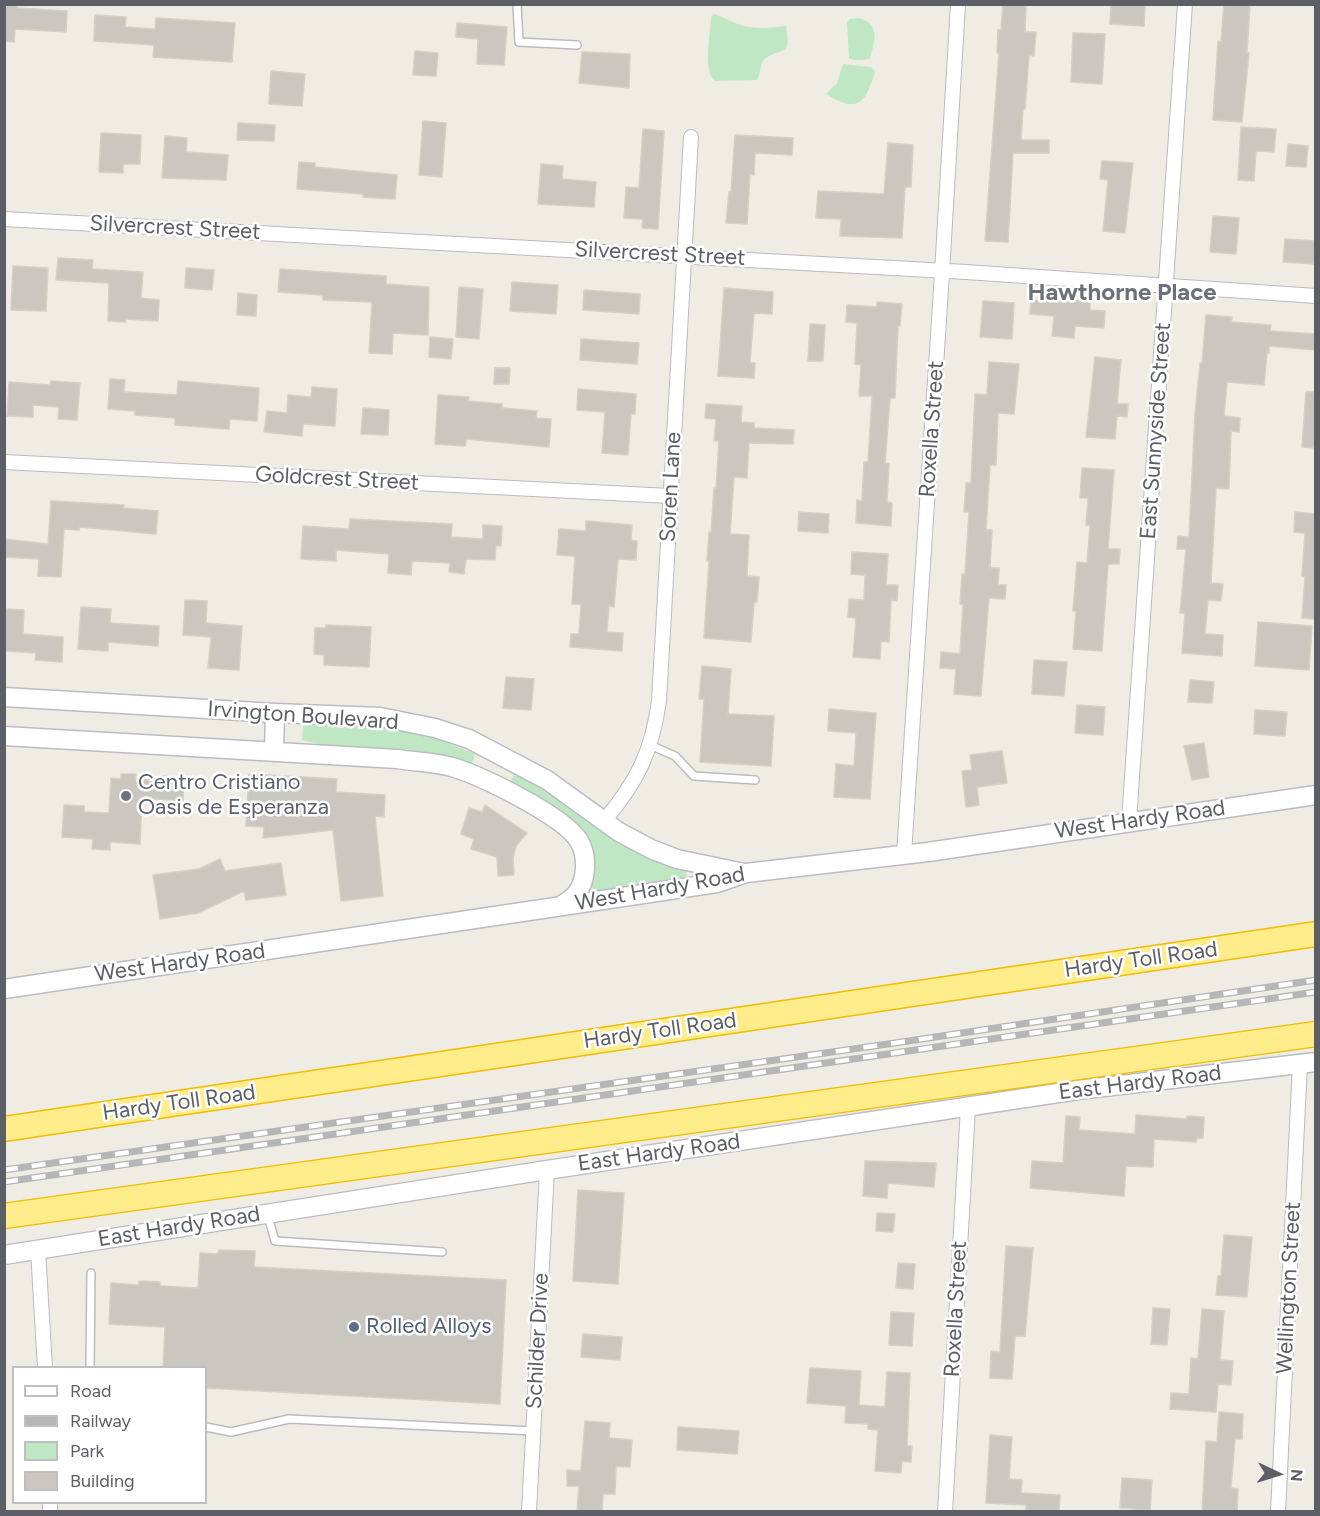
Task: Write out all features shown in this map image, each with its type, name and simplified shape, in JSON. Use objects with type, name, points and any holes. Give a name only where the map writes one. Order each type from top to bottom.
[{"type":"highway","name":"Hardy Toll Road","points":[[4,1129],[1316,934]]},
{"type":"highway","points":[[4,1216],[1316,1034]]},
{"type":"main road","name":"Irvington Boulevard","points":[[4,697],[380,717],[435,728],[469,739],[495,751],[547,780],[604,821],[651,849],[677,859],[746,873]]},
{"type":"main road","points":[[274,752],[275,713]]},
{"type":"main road","name":"Irvington Boulevard","points":[[4,736],[397,759],[451,767],[482,778],[543,811],[578,839],[584,856],[584,877],[576,895],[561,906]]},
{"type":"main road","points":[[482,778],[495,751]]},
{"type":"main road","name":"West Hardy Road","points":[[4,989],[717,883],[746,873],[904,854],[1316,795]]},
{"type":"main road","name":"East Hardy Road","points":[[4,1255],[1078,1090],[1308,1063]]},
{"type":"street","name":"Roxella Street","points":[[904,854],[958,4]]},
{"type":"street","name":"East Sunnyside Street","points":[[1129,821],[1185,4]]},
{"type":"street","name":"Soren Lane","points":[[604,821],[629,788],[647,756],[656,729],[691,137]]},
{"type":"street","name":"Silvercrest Street","points":[[4,219],[685,255],[1316,296]]},
{"type":"street","name":"Goldcrest Street","points":[[4,462],[670,496]]},
{"type":"street","name":"Wellington Street","points":[[1278,1512],[1308,1063]]},
{"type":"street","name":"Roxella Street","points":[[945,1512],[968,1107]]},
{"type":"street","name":"Schilder Drive","points":[[529,1512],[547,1170]]},
{"type":"street","points":[[38,1250],[45,1366]]},
{"type":"lane","points":[[517,4],[519,42],[577,45]]},
{"type":"lane","points":[[650,745],[675,756],[694,776],[755,780]]},
{"type":"lane","points":[[267,1214],[275,1241],[442,1252]]},
{"type":"lane","points":[[90,1366],[91,1273]]},
{"type":"lane","points":[[207,1427],[231,1432],[289,1419],[534,1431]]},
{"type":"green space","points":[[715,14],[749,27],[786,26],[787,48],[764,59],[757,80],[715,81],[709,69],[708,51],[711,17]]},
{"type":"green space","points":[[858,18],[870,24],[873,28],[874,39],[870,58],[854,60],[849,58],[847,23],[850,19]]},
{"type":"green space","points":[[843,64],[871,67],[875,71],[866,94],[857,103],[846,104],[826,94],[837,83]]},
{"type":"green space","points":[[324,723],[408,732],[475,754],[472,763],[408,752],[332,747],[302,740],[303,726]]},
{"type":"green space","points":[[515,773],[617,841],[646,856],[687,871],[686,878],[594,891],[590,886],[593,862],[511,780]]},
{"type":"building","points":[[4,4],[17,4],[17,8],[67,11],[66,32],[15,29],[14,42],[4,41]]},
{"type":"building","points":[[1003,4],[1026,4],[1025,32],[1036,32],[1034,56],[1029,55],[1021,140],[1049,140],[1049,153],[1013,153],[1008,242],[985,241],[999,53],[997,53],[998,30],[1001,30]]},
{"type":"building","points":[[1111,4],[1145,4],[1144,26],[1110,24]]},
{"type":"building","points":[[1224,4],[1250,4],[1247,53],[1249,53],[1242,122],[1213,120],[1218,41],[1221,42]]},
{"type":"building","points":[[95,15],[126,17],[125,27],[155,29],[156,18],[235,23],[232,62],[153,57],[154,45],[94,41]]},
{"type":"building","points":[[457,23],[507,27],[504,65],[477,64],[478,39],[456,37]]},
{"type":"building","points":[[1073,33],[1105,34],[1102,84],[1071,82]]},
{"type":"building","points":[[415,51],[438,53],[436,76],[413,75]]},
{"type":"building","points":[[582,52],[630,54],[629,88],[579,83]]},
{"type":"building","points":[[271,71],[305,74],[302,106],[269,104]]},
{"type":"building","points":[[423,121],[446,123],[442,177],[419,175]]},
{"type":"building","points":[[238,123],[275,125],[274,141],[237,140]]},
{"type":"building","points":[[1241,127],[1276,129],[1274,152],[1256,151],[1254,181],[1238,180]]},
{"type":"building","points":[[643,129],[664,131],[658,229],[642,228],[643,219],[624,218],[626,187],[639,188]]},
{"type":"building","points":[[101,133],[141,135],[140,164],[123,164],[123,173],[99,172]]},
{"type":"building","points":[[735,135],[793,138],[792,155],[755,153],[754,175],[750,174],[747,224],[726,223],[729,192],[731,192]]},
{"type":"building","points":[[165,136],[187,138],[186,152],[228,155],[226,180],[162,178]]},
{"type":"building","points":[[888,143],[913,145],[911,187],[905,187],[902,238],[840,236],[841,219],[816,218],[818,191],[884,194]]},
{"type":"building","points":[[1288,144],[1308,146],[1306,167],[1286,166]]},
{"type":"building","points":[[1102,161],[1133,163],[1125,233],[1103,231],[1108,180],[1100,179]]},
{"type":"building","points":[[299,162],[315,163],[315,167],[397,175],[395,199],[297,189]]},
{"type":"building","points":[[541,164],[563,166],[562,179],[596,182],[594,207],[538,204]]},
{"type":"building","points":[[1213,216],[1239,218],[1236,254],[1210,252]]},
{"type":"building","points":[[1285,239],[1316,241],[1316,264],[1283,262]]},
{"type":"building","points":[[58,258],[93,260],[92,269],[143,272],[141,298],[159,300],[158,321],[126,319],[125,322],[108,321],[109,283],[56,280]]},
{"type":"building","points":[[13,266],[48,268],[46,311],[11,310]]},
{"type":"building","points":[[186,268],[214,270],[212,290],[185,288]]},
{"type":"building","points":[[280,269],[386,276],[386,284],[429,287],[428,335],[393,333],[392,354],[369,353],[372,302],[323,300],[323,295],[278,292]]},
{"type":"building","points":[[512,282],[558,285],[556,314],[510,311]]},
{"type":"building","points":[[459,287],[483,289],[479,339],[456,337]]},
{"type":"building","points":[[724,288],[773,292],[772,314],[754,313],[750,363],[755,363],[754,378],[718,376]]},
{"type":"building","points":[[584,290],[640,294],[639,314],[583,310]]},
{"type":"building","points":[[238,293],[257,295],[256,316],[237,315]]},
{"type":"building","points":[[1055,298],[1090,301],[1090,310],[1105,311],[1104,328],[1075,326],[1074,338],[1052,336],[1054,316],[1030,314],[1031,300],[1055,302]]},
{"type":"building","points":[[983,301],[1014,303],[1012,339],[980,337]]},
{"type":"building","points":[[877,302],[902,304],[900,326],[898,326],[895,398],[890,398],[885,463],[889,464],[887,502],[892,503],[891,526],[856,523],[857,500],[862,501],[864,462],[868,462],[872,396],[859,396],[861,365],[855,364],[857,323],[846,322],[847,305],[877,307]]},
{"type":"building","points":[[1206,315],[1232,317],[1231,322],[1271,325],[1270,331],[1316,334],[1316,350],[1269,346],[1264,385],[1227,382],[1224,416],[1240,418],[1239,432],[1231,431],[1229,489],[1216,488],[1211,583],[1223,584],[1221,601],[1208,600],[1205,634],[1223,635],[1222,656],[1182,653],[1185,613],[1180,613],[1186,549],[1177,549],[1178,536],[1189,537],[1195,414]]},
{"type":"building","points":[[810,324],[825,325],[823,361],[808,361]]},
{"type":"building","points":[[430,337],[453,339],[451,359],[429,357]]},
{"type":"building","points":[[581,339],[639,343],[637,364],[580,360]]},
{"type":"building","points":[[1095,357],[1121,360],[1117,404],[1128,404],[1127,417],[1117,416],[1115,439],[1086,437]]},
{"type":"building","points":[[989,362],[1019,364],[1014,414],[998,413],[996,465],[990,465],[986,530],[992,530],[990,568],[999,568],[998,585],[1006,585],[1005,599],[989,598],[981,696],[954,694],[956,669],[940,668],[941,652],[960,654],[963,604],[960,604],[962,574],[965,574],[969,512],[964,512],[966,483],[971,483],[975,394],[987,395]]},
{"type":"building","points":[[495,368],[510,368],[509,384],[494,384]]},
{"type":"building","points":[[110,379],[125,380],[124,392],[177,395],[178,381],[259,388],[257,421],[230,419],[229,429],[175,425],[175,418],[135,415],[135,411],[108,409]]},
{"type":"building","points":[[51,381],[80,383],[77,420],[58,419],[59,407],[33,405],[33,417],[7,416],[9,382],[50,385]]},
{"type":"building","points":[[312,387],[337,389],[335,426],[303,424],[302,436],[264,432],[267,411],[287,413],[288,395],[311,397]]},
{"type":"building","points":[[578,389],[636,394],[635,414],[631,414],[628,455],[602,453],[605,412],[577,410]]},
{"type":"building","points":[[1306,392],[1316,392],[1316,448],[1302,447]]},
{"type":"building","points":[[438,395],[469,397],[468,401],[502,404],[502,408],[537,411],[536,418],[551,419],[549,447],[466,439],[465,446],[435,444]]},
{"type":"building","points":[[706,404],[742,406],[741,422],[754,423],[754,428],[794,430],[793,444],[749,443],[747,478],[734,477],[730,534],[749,535],[747,576],[759,577],[757,602],[754,602],[751,642],[704,638],[709,532],[711,533],[714,488],[716,489],[719,441],[714,441],[716,419],[705,418]]},
{"type":"building","points":[[363,408],[389,410],[388,435],[361,434]]},
{"type":"building","points":[[1082,468],[1114,470],[1108,549],[1120,549],[1119,564],[1108,564],[1102,651],[1073,649],[1077,562],[1087,563],[1090,525],[1086,525],[1088,498],[1080,498]]},
{"type":"building","points":[[51,501],[124,505],[123,508],[158,511],[156,534],[80,527],[79,530],[64,529],[61,577],[38,576],[39,559],[4,557],[4,539],[48,544]]},
{"type":"building","points":[[799,512],[829,514],[828,533],[798,531]]},
{"type":"building","points":[[1295,512],[1316,514],[1316,619],[1302,618],[1305,533],[1294,532]]},
{"type":"building","points":[[350,519],[452,524],[451,537],[483,539],[483,525],[502,526],[501,546],[496,545],[495,560],[466,559],[464,574],[449,572],[450,563],[412,561],[411,575],[388,573],[389,554],[336,550],[336,561],[301,559],[303,526],[349,529]]},
{"type":"building","points":[[586,521],[632,525],[631,540],[637,541],[636,560],[618,559],[614,607],[609,606],[607,632],[623,633],[622,651],[570,647],[571,634],[579,634],[581,604],[572,604],[575,556],[557,555],[559,529],[586,531]]},
{"type":"building","points":[[852,552],[888,554],[886,585],[898,585],[897,601],[891,600],[889,642],[881,641],[880,659],[853,657],[856,618],[848,617],[849,599],[864,600],[865,575],[851,574]]},
{"type":"building","points":[[185,600],[207,601],[206,623],[242,626],[239,670],[208,668],[211,637],[183,635]]},
{"type":"building","points":[[81,607],[111,609],[110,623],[159,626],[158,646],[108,642],[108,651],[78,649]]},
{"type":"building","points":[[4,609],[24,610],[23,634],[63,637],[62,662],[35,660],[36,653],[4,651]]},
{"type":"building","points":[[1258,622],[1312,626],[1309,670],[1255,666]]},
{"type":"building","points":[[326,625],[371,627],[369,667],[324,665],[324,655],[314,654],[315,628],[326,628]]},
{"type":"building","points":[[1034,660],[1067,662],[1064,696],[1032,694]]},
{"type":"building","points":[[702,666],[731,669],[728,714],[774,716],[771,766],[700,762],[704,699],[699,699]]},
{"type":"building","points":[[506,677],[534,679],[531,710],[503,708]]},
{"type":"building","points":[[1190,680],[1214,682],[1212,703],[1188,702]]},
{"type":"building","points":[[1077,705],[1105,707],[1103,735],[1075,733]]},
{"type":"building","points":[[829,709],[876,713],[870,799],[834,797],[836,764],[854,766],[856,733],[828,731]]},
{"type":"building","points":[[1255,710],[1287,712],[1285,736],[1254,734]]},
{"type":"building","points":[[1204,743],[1209,777],[1192,780],[1184,746]]},
{"type":"building","points":[[1002,751],[1007,783],[977,787],[979,805],[966,807],[962,771],[972,770],[970,755]]},
{"type":"building","points":[[121,774],[136,774],[135,779],[163,781],[163,776],[184,778],[183,801],[142,798],[140,844],[110,842],[110,850],[92,849],[93,839],[62,837],[64,805],[84,806],[84,812],[109,813],[111,778],[121,779]]},
{"type":"building","points":[[249,774],[337,779],[336,792],[385,795],[384,817],[375,816],[383,896],[341,901],[333,830],[263,838],[264,827],[246,826]]},
{"type":"building","points":[[485,805],[527,833],[516,846],[513,858],[514,875],[498,876],[497,857],[471,849],[474,839],[461,834],[469,808],[482,812]]},
{"type":"building","points":[[220,859],[225,871],[281,863],[286,895],[246,900],[244,891],[198,913],[160,919],[153,875],[199,869]]},
{"type":"building","points":[[1136,1115],[1187,1119],[1187,1116],[1204,1117],[1203,1138],[1197,1138],[1196,1142],[1154,1139],[1153,1167],[1126,1166],[1124,1196],[1030,1188],[1032,1161],[1063,1163],[1066,1116],[1080,1117],[1079,1130],[1135,1134]]},
{"type":"building","points":[[865,1161],[936,1163],[934,1187],[888,1183],[887,1198],[863,1196]]},
{"type":"building","points":[[578,1190],[624,1193],[618,1284],[573,1281]]},
{"type":"building","points":[[877,1213],[895,1214],[893,1232],[876,1231]]},
{"type":"building","points":[[1224,1235],[1252,1237],[1247,1297],[1216,1295],[1218,1276],[1221,1276]]},
{"type":"building","points":[[1006,1246],[1033,1248],[1025,1336],[1015,1336],[1012,1379],[990,1378],[991,1351],[1000,1352]]},
{"type":"building","points":[[219,1250],[255,1251],[254,1267],[506,1280],[500,1404],[207,1388],[207,1366],[163,1366],[165,1327],[109,1324],[111,1283],[139,1285],[139,1281],[160,1282],[160,1286],[198,1288],[200,1253],[218,1254]]},
{"type":"building","points":[[898,1263],[915,1264],[913,1289],[896,1288]]},
{"type":"building","points":[[1153,1308],[1170,1309],[1167,1345],[1151,1344]]},
{"type":"building","points":[[1202,1309],[1224,1311],[1220,1360],[1233,1361],[1231,1385],[1218,1384],[1216,1412],[1170,1409],[1171,1393],[1189,1394],[1191,1358],[1198,1359]]},
{"type":"building","points":[[891,1312],[914,1313],[912,1346],[889,1345]]},
{"type":"building","points":[[583,1334],[622,1337],[620,1360],[581,1357]]},
{"type":"building","points":[[810,1368],[861,1371],[859,1405],[885,1407],[887,1372],[910,1373],[907,1446],[912,1446],[911,1462],[902,1461],[901,1473],[875,1471],[878,1430],[868,1429],[868,1424],[845,1423],[846,1406],[807,1403]]},
{"type":"building","points":[[1219,1412],[1243,1414],[1242,1439],[1235,1439],[1231,1488],[1238,1489],[1237,1512],[1202,1512],[1206,1441],[1217,1442]]},
{"type":"building","points":[[585,1421],[610,1423],[609,1438],[632,1440],[630,1467],[616,1466],[615,1494],[603,1494],[602,1512],[577,1512],[579,1486],[567,1486],[567,1470],[581,1471]]},
{"type":"building","points":[[678,1427],[739,1431],[737,1454],[677,1450]]},
{"type":"building","points":[[990,1435],[1012,1437],[1009,1479],[1022,1480],[1021,1493],[1060,1495],[1059,1512],[1026,1510],[1026,1505],[986,1503]]},
{"type":"building","points":[[1122,1478],[1152,1480],[1150,1510],[1120,1508]]},
{"type":"railway","points":[[4,1170],[895,1043],[1316,980]]},
{"type":"railway","points":[[4,1182],[1316,992]]},
{"type":"place","name":"Centro Cristiano Oasis de Esperanza","points":[[126,796]]},
{"type":"place","name":"Rolled Alloys","points":[[354,1327]]},
{"type":"district","name":"Hawthorne Place","points":[[1122,293]]}]
